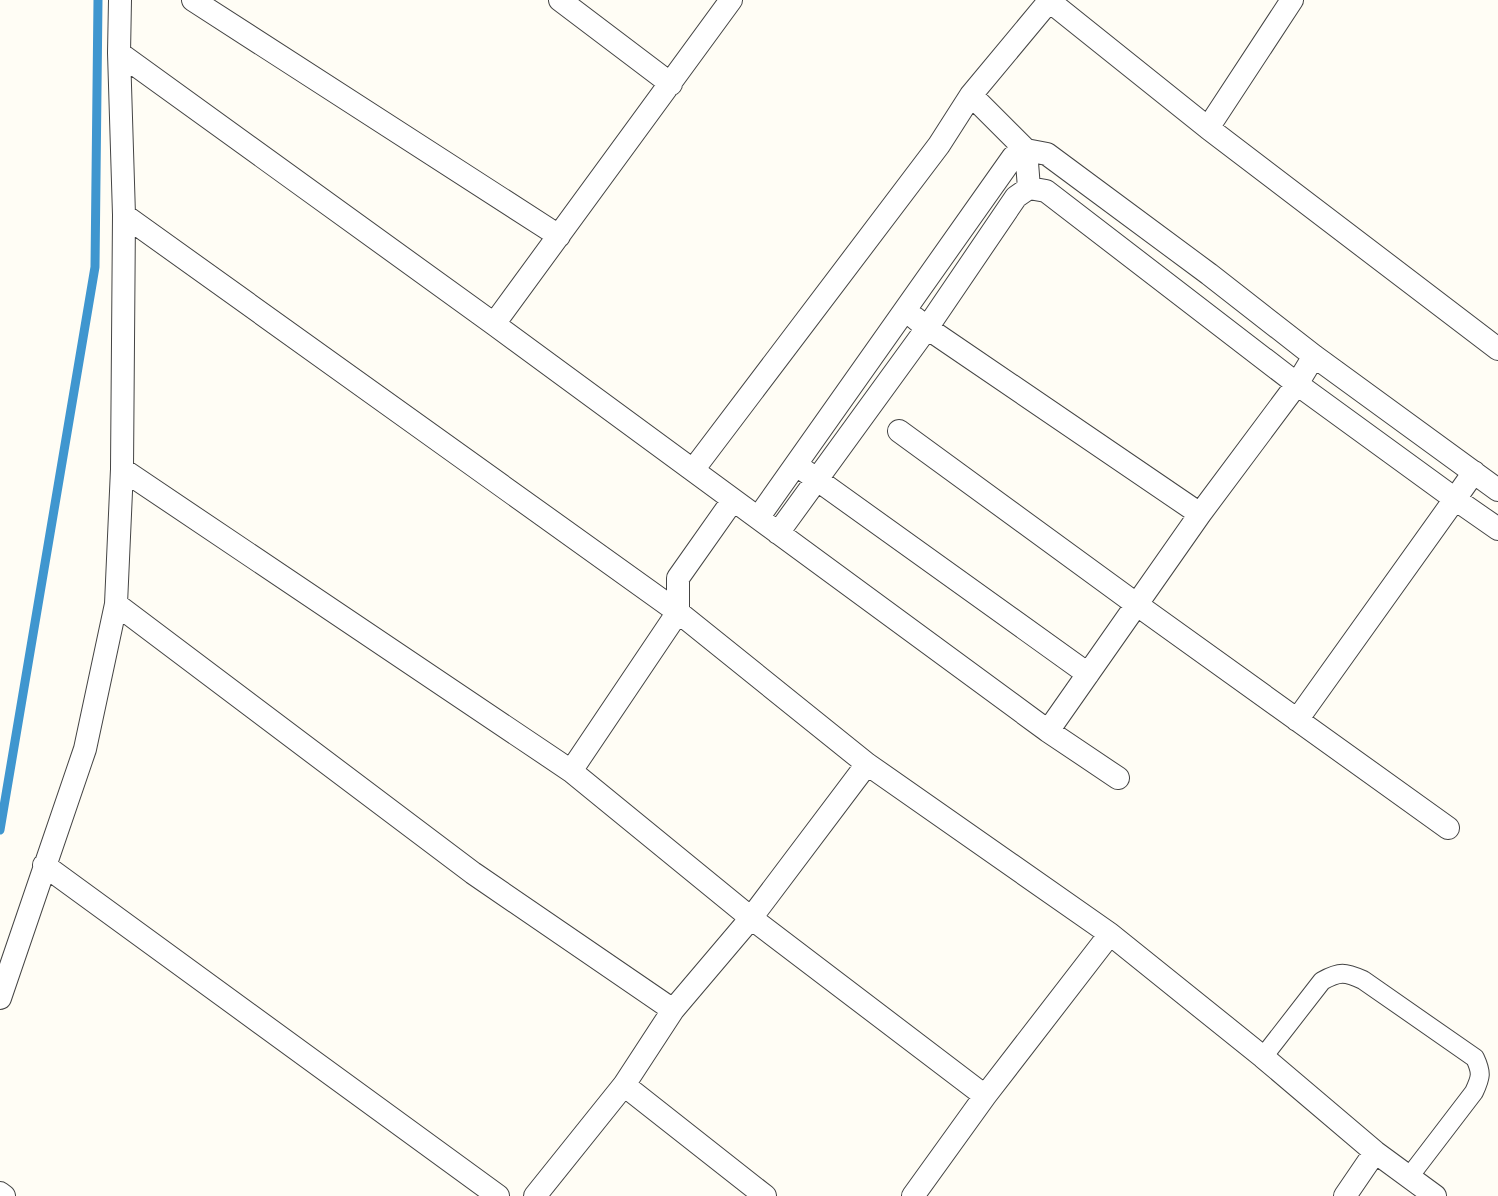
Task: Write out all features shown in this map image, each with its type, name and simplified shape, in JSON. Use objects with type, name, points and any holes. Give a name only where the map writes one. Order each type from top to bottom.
[{"type":"street","points":[[0,998],[44,865],[85,749],[116,604],[122,469],[124,215],[119,53],[120,0]]},
{"type":"street","points":[[193,0],[559,236]]},
{"type":"street","points":[[560,0],[671,84]]},
{"type":"street","points":[[494,324],[731,0]]},
{"type":"street","points":[[693,470],[939,145],[971,95],[1049,0],[1208,128],[1498,350]]},
{"type":"street","points":[[1208,128],[1292,0]]},
{"type":"street","points":[[119,53],[494,324],[1048,731],[1118,778]]},
{"type":"street","points":[[971,95],[1026,150],[1047,154],[1209,274],[1314,356],[1498,490]]},
{"type":"street","points":[[1026,150],[1029,188]]},
{"type":"street","points":[[758,518],[1013,157],[1026,150]]},
{"type":"street","points":[[778,533],[927,328],[1016,197],[1029,188],[1046,191],[1297,384],[1498,529]]},
{"type":"street","points":[[124,215],[678,612],[866,764],[1110,934],[1263,1057],[1375,1152],[1435,1196]]},
{"type":"street","points":[[905,310],[927,328],[1200,514]]},
{"type":"street","points":[[1048,731],[1200,514],[1297,384],[1314,356]]},
{"type":"street","points":[[899,431],[1136,604],[1448,828]]},
{"type":"street","points":[[796,464],[816,480],[1088,674]]},
{"type":"street","points":[[122,469],[571,771],[751,918],[985,1096]]},
{"type":"street","points":[[1297,720],[1474,472]]},
{"type":"street","points":[[571,771],[678,612],[678,578],[733,500]]},
{"type":"street","points":[[116,604],[472,873],[673,1010]]},
{"type":"street","points":[[535,1196],[624,1085],[673,1010],[751,918],[866,764]]},
{"type":"street","points":[[44,865],[498,1196]]},
{"type":"street","points":[[913,1196],[985,1096],[1110,934]]},
{"type":"street","points":[[624,1085],[765,1196]]},
{"type":"street","points":[[1345,1196],[1375,1152]]},
{"type":"street","points":[[0,1193],[4,1196]]},
{"type":"lane","points":[[1263,1057],[1322,981],[1335,974],[1350,974],[1363,980],[1475,1058],[1480,1069],[1480,1080],[1474,1092],[1409,1177]]},
{"type":"waterway","points":[[0,830],[95,267],[98,0]]}]
